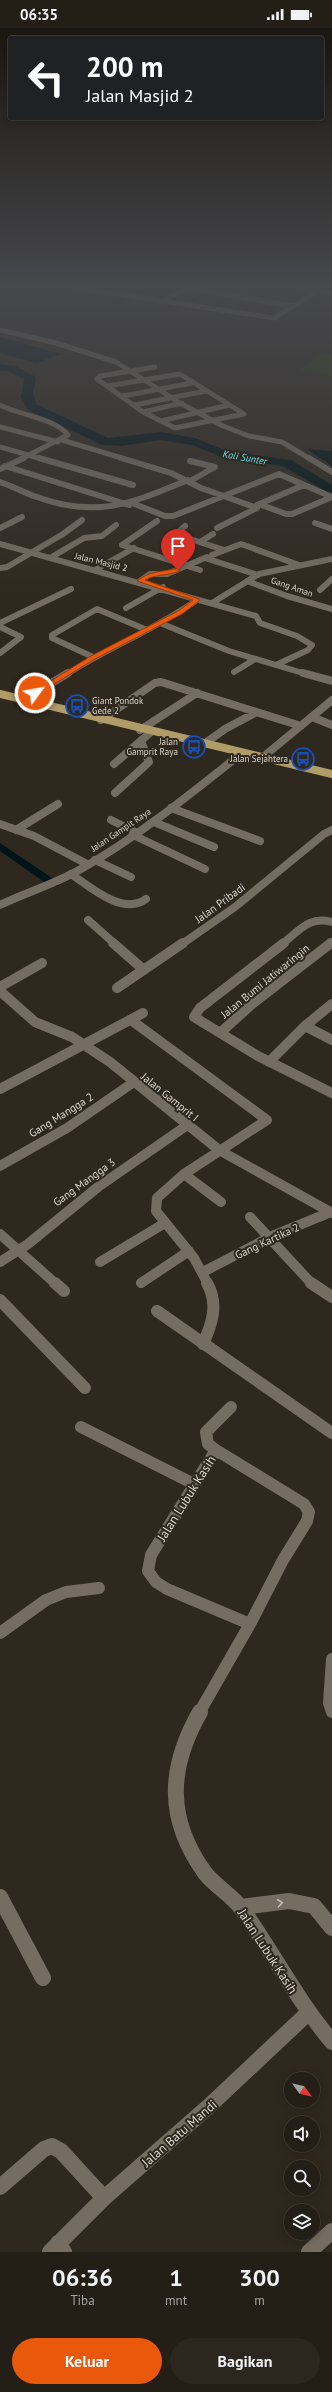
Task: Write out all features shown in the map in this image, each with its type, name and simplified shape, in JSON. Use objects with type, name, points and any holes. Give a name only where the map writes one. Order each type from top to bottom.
[{"type":"main road","points":[[0,694],[140,730],[332,774]]},
{"type":"street","points":[[117,392],[143,412],[179,429],[244,414],[207,392]]},
{"type":"street","points":[[123,396],[145,392]]},
{"type":"street","points":[[163,392],[197,412],[249,436],[282,442],[332,472]]},
{"type":"street","points":[[134,404],[202,392]]},
{"type":"street","points":[[143,412],[214,396]]},
{"type":"street","points":[[161,421],[229,405]]},
{"type":"street","points":[[0,469],[3,465],[31,455],[60,441],[68,435],[61,427],[1,407]]},
{"type":"street","points":[[0,427],[60,441],[171,472],[189,480],[201,488],[223,496],[286,514],[292,514],[332,497],[276,474],[223,496],[169,517],[3,465]]},
{"type":"street","points":[[0,447],[133,485]]},
{"type":"street","points":[[0,482],[17,487],[41,499],[74,507],[109,509],[130,504],[189,480],[215,467],[190,461]]},
{"type":"street","points":[[256,505],[304,485]]},
{"type":"street","points":[[217,528],[258,509],[256,505]]},
{"type":"street","points":[[0,528],[22,517]]},
{"type":"street","points":[[0,568],[7,567],[63,534],[82,520]]},
{"type":"street","points":[[157,521],[122,544],[200,570]]},
{"type":"street","points":[[315,523],[332,529]]},
{"type":"street","points":[[50,558],[84,538],[102,536],[116,526]]},
{"type":"street","points":[[185,526],[177,534],[224,550]]},
{"type":"street","points":[[200,542],[213,534]]},
{"type":"street","name":"Jalan Masjid 2","points":[[0,544],[163,587],[197,600],[256,616],[260,623],[297,636],[312,645],[308,650],[278,664]]},
{"type":"street","points":[[140,581],[150,574],[167,574],[188,566],[237,544],[244,544],[298,565]]},
{"type":"street","points":[[95,570],[134,548]]},
{"type":"street","points":[[208,557],[258,575]]},
{"type":"street","points":[[212,603],[258,575],[298,565],[332,559]]},
{"type":"street","points":[[320,590],[332,579]]},
{"type":"street","name":"Gang Aman","points":[[247,581],[287,596],[332,610]]},
{"type":"street","points":[[126,608],[163,587]]},
{"type":"street","points":[[0,623],[72,589]]},
{"type":"street","points":[[24,700],[93,657],[160,623],[197,600]]},
{"type":"street","points":[[93,657],[52,638],[52,635],[98,609],[146,630]]},
{"type":"street","points":[[160,623],[255,659],[278,664],[332,681]]},
{"type":"street","points":[[0,627],[21,637],[21,639],[0,653]]},
{"type":"street","points":[[234,672],[255,659]]},
{"type":"street","points":[[102,720],[158,682],[197,693],[255,713],[271,715],[301,726]]},
{"type":"street","points":[[140,730],[197,693]]},
{"type":"street","points":[[262,757],[332,700]]},
{"type":"street","points":[[204,744],[225,729],[255,713]]},
{"type":"street","points":[[312,717],[332,725]]},
{"type":"street","points":[[114,764],[151,732]]},
{"type":"street","points":[[115,793],[149,762],[141,741]]},
{"type":"street","name":"Jalan Gampit Raya","points":[[2,902],[54,884],[95,860],[154,822],[242,753]]},
{"type":"street","points":[[16,830],[58,804]]},
{"type":"street","points":[[171,808],[260,841]]},
{"type":"street","points":[[111,820],[135,834],[205,869]]},
{"type":"street","points":[[154,822],[214,847]]},
{"type":"street","points":[[0,824],[34,836],[88,864]]},
{"type":"street","name":"Jalan Pribadi","points":[[117,988],[235,907],[332,830]]},
{"type":"street","points":[[95,860],[131,877]]},
{"type":"street","points":[[72,874],[102,893],[130,905],[139,904],[146,899]]},
{"type":"street","points":[[220,1033],[194,1017],[200,1008],[309,923],[320,919],[332,922]]},
{"type":"street","points":[[88,920],[144,970]]},
{"type":"street","name":"Jalan Bumi Jatiwaringin","points":[[332,942],[328,951],[252,1004],[220,1033],[269,1062],[332,1093]]},
{"type":"street","points":[[0,987],[42,963]]},
{"type":"street","name":"Jalan Gamprit I","points":[[0,991],[35,1022],[83,1043],[134,1082],[186,1126],[219,1150],[332,1213]]},
{"type":"street","points":[[269,1062],[306,1026],[332,1004]]},
{"type":"street","points":[[0,1089],[83,1043],[143,1013]]},
{"type":"street","points":[[131,1020],[266,1118],[265,1123],[219,1150],[184,1174],[157,1198],[156,1211],[189,1251],[203,1272],[209,1286],[214,1313],[213,1323],[203,1344]]},
{"type":"street","points":[[306,1026],[332,1040]]},
{"type":"street","name":"Gang Mangga 2","points":[[0,1166],[67,1128],[134,1082]]},
{"type":"street","name":"Gang Mangga 3","points":[[0,1262],[20,1252],[55,1219],[82,1198],[186,1126]]},
{"type":"street","points":[[184,1174],[221,1202]]},
{"type":"street","name":"Gang Kartika 2","points":[[203,1272],[270,1237],[332,1213]]},
{"type":"street","points":[[250,1217],[312,1284],[332,1297]]},
{"type":"street","points":[[100,1262],[165,1223]]},
{"type":"street","points":[[0,1234],[64,1292]]},
{"type":"street","points":[[141,1282],[189,1251]]},
{"type":"street","points":[[0,1300],[85,1388]]},
{"type":"street","points":[[157,1311],[238,1368],[271,1388],[332,1433]]},
{"type":"street","points":[[216,1450],[208,1444],[206,1432],[231,1407]]},
{"type":"street","points":[[81,1427],[194,1484]]},
{"type":"street","name":"Jalan Lubuk Kasih","points":[[250,1624],[162,1586],[149,1576],[148,1566],[151,1555],[216,1450],[304,1504],[309,1512],[307,1521],[283,1560],[250,1624],[186,1736],[175,1788],[178,1820],[185,1842],[206,1874],[241,1908],[308,2013],[332,2042]]},
{"type":"street","points":[[0,1633],[46,1600],[66,1592],[99,1588]]},
{"type":"street","points":[[332,1659],[329,1704],[332,1712]]},
{"type":"street","points":[[0,1897],[43,1978]]},
{"type":"street","points":[[241,1908],[289,1901],[314,1906],[332,1928]]},
{"type":"street","name":"Jalan Batu Mandi","points":[[57,2249],[104,2198],[208,2108],[308,2013]]},
{"type":"street","points":[[0,2187],[44,2149],[52,2146],[61,2151],[104,2198]]},
{"type":"street","points":[[309,2252],[332,2231]]},
{"type":"shaded area","points":[[307,449],[332,451],[332,466]]},
{"type":"waterway","name":"Kali Sunter","points":[[28,392],[27,397],[32,407],[86,434],[106,442],[121,442],[161,436],[195,442],[224,454],[287,463],[332,491]]},
{"type":"waterway","points":[[0,846],[54,884]]},
{"type":"place","name":"Giant Pondok Gede 2","points":[[77,706]]},
{"type":"place","name":"Jalan Gamprit Raya","points":[[194,747]]},
{"type":"place","name":"Jalan Sejahtera","points":[[303,759]]},
{"type":"route","points":[[35,693],[93,657],[180,612],[197,600],[163,587],[140,581],[150,574],[160,575],[178,570]]}]
